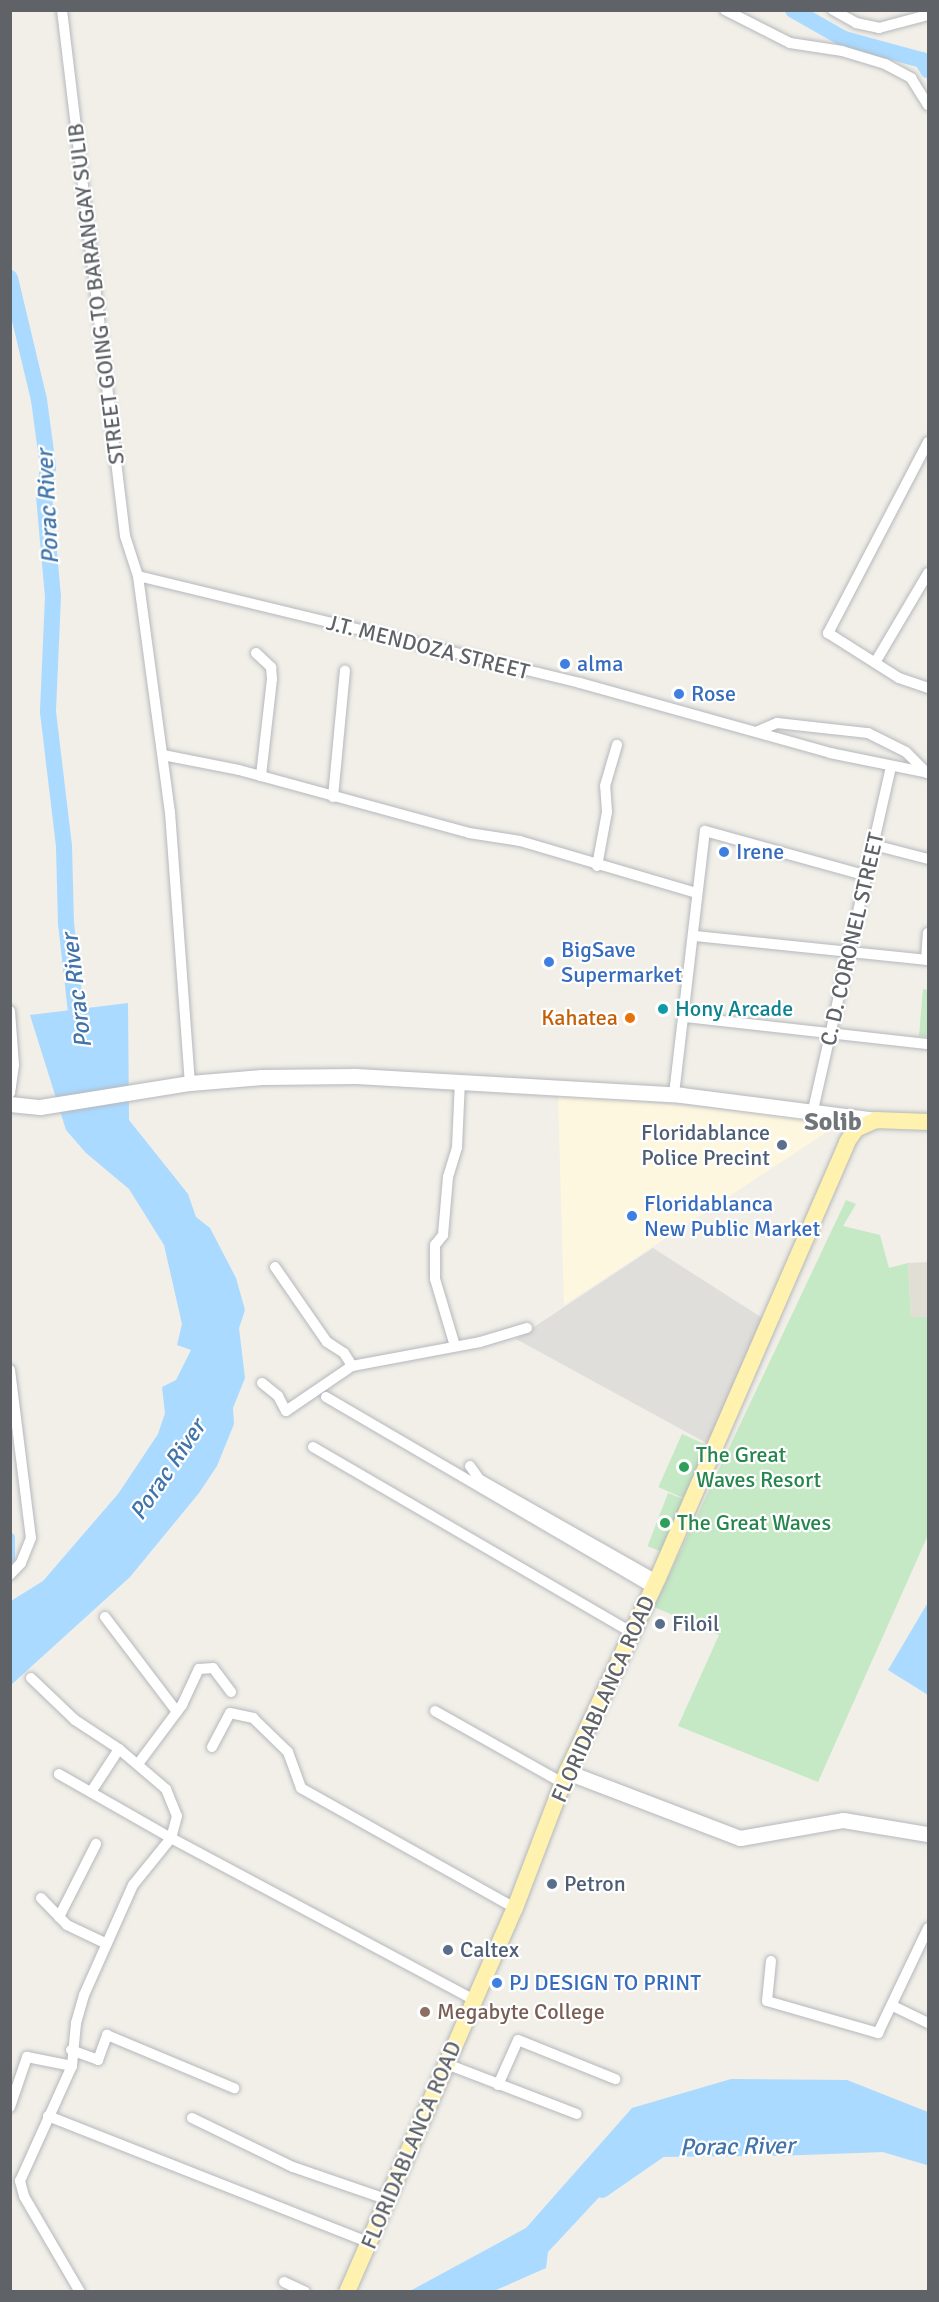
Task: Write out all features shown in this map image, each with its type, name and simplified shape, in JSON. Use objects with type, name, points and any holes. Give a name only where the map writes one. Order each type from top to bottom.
[{"type":"main road","points":[[876,1120],[928,1122]]},
{"type":"main road","name":"FLORIDABLANCA ROAD","points":[[347,2292],[370,2243],[444,2063],[515,1908],[565,1778],[655,1584],[847,1142],[856,1130],[876,1120]]},
{"type":"street","name":"STREET GOING TO BARANGAY SULIB","points":[[62,10],[125,536],[138,576],[163,755],[190,1083]]},
{"type":"street","points":[[725,10],[790,43],[842,51],[885,64],[911,78],[928,105]]},
{"type":"street","points":[[833,10],[856,23],[879,28],[928,15]]},
{"type":"street","points":[[928,442],[828,633],[876,661],[899,678],[928,688]]},
{"type":"street","points":[[876,661],[928,573]]},
{"type":"street","name":"J.T. MENDOZA STREET","points":[[138,576],[580,683],[891,767],[928,773]]},
{"type":"street","points":[[256,653],[271,667],[272,679],[261,776]]},
{"type":"street","points":[[333,797],[345,671]]},
{"type":"street","points":[[758,731],[777,723],[868,733],[906,752],[928,773]]},
{"type":"street","points":[[597,866],[607,812],[605,786],[617,745]]},
{"type":"street","points":[[163,755],[187,757],[469,833],[520,841],[597,866],[697,893]]},
{"type":"street","name":"C. D. CORONEL STREET","points":[[813,1110],[849,953],[864,875],[874,845],[891,767]]},
{"type":"street","points":[[674,1094],[686,1017],[705,831],[864,875]]},
{"type":"street","points":[[874,845],[928,859]]},
{"type":"street","points":[[695,936],[927,960],[928,933]]},
{"type":"street","points":[[10,1011],[14,1065],[10,1093]]},
{"type":"street","points":[[686,1017],[830,1035],[928,1044]]},
{"type":"street","points":[[10,1104],[40,1107],[139,1093],[190,1083],[262,1077],[355,1076],[674,1094],[813,1110],[876,1120]]},
{"type":"street","points":[[455,1346],[435,1280],[435,1245],[443,1235],[448,1177],[457,1147],[460,1082]]},
{"type":"street","points":[[275,1267],[327,1342],[344,1353],[352,1366]]},
{"type":"street","points":[[262,1383],[278,1396],[286,1411],[352,1366],[455,1346],[527,1328]]},
{"type":"street","points":[[10,1370],[31,1538],[21,1563],[10,1575]]},
{"type":"street","points":[[326,1396],[655,1584]]},
{"type":"street","points":[[313,1448],[632,1633]]},
{"type":"street","points":[[470,1466],[479,1479],[655,1584]]},
{"type":"street","points":[[105,1617],[177,1712]]},
{"type":"street","points":[[138,1764],[177,1712],[199,1669],[205,1666],[213,1668],[231,1692]]},
{"type":"street","points":[[31,1678],[75,1720],[119,1749],[166,1789],[177,1816],[171,1838],[133,1886],[84,1995],[71,2050],[72,2066],[20,2181],[30,2206],[80,2292]]},
{"type":"street","points":[[435,1711],[565,1778],[740,1839],[843,1820],[928,1834]]},
{"type":"street","points":[[212,1747],[230,1713],[253,1718],[288,1752],[301,1788],[515,1908]]},
{"type":"street","points":[[91,1792],[119,1749]]},
{"type":"street","points":[[59,1774],[171,1838],[473,1999]]},
{"type":"street","points":[[59,1917],[96,1844]]},
{"type":"street","points":[[40,1898],[77,1931],[107,1944]]},
{"type":"street","points":[[771,1960],[767,2001],[878,2033],[893,2006],[928,1928]]},
{"type":"street","points":[[893,2006],[928,2022]]},
{"type":"street","points":[[71,2050],[98,2060],[107,2035],[234,2088]]},
{"type":"street","points":[[498,2085],[518,2040],[615,2079]]},
{"type":"street","points":[[10,2106],[27,2057],[72,2066]]},
{"type":"street","points":[[444,2063],[577,2114]]},
{"type":"street","points":[[48,2116],[370,2243]]},
{"type":"street","points":[[192,2118],[294,2167],[387,2199]]},
{"type":"street","points":[[284,2282],[305,2292]]},
{"type":"shaded area","name":"Floridablanca New Public Market","points":[[558,1095],[845,1120],[564,1305]]},
{"type":"shaded area","points":[[653,1248],[767,1321],[710,1445],[516,1339]]},
{"type":"shaded area","points":[[928,1262],[928,1317],[911,1317],[908,1263]]},
{"type":"green space","points":[[923,989],[928,990],[928,1037],[919,1036]]},
{"type":"green space","points":[[846,1200],[856,1204],[843,1226],[880,1235],[889,1268],[908,1263],[911,1317],[928,1317],[928,1535],[818,1782],[678,1726],[719,1635],[654,1607]]},
{"type":"green space","name":"The Great Waves Resort","points":[[682,1434],[709,1446],[686,1499],[658,1487]]},
{"type":"green space","name":"The Great Waves","points":[[668,1493],[686,1500],[665,1553],[648,1546]]},
{"type":"water","points":[[128,1003],[129,1120],[188,1194],[196,1217],[210,1228],[236,1278],[245,1310],[239,1328],[245,1378],[233,1408],[234,1424],[217,1466],[199,1493],[130,1577],[11,1685],[11,1601],[43,1581],[118,1494],[158,1434],[165,1413],[162,1387],[176,1380],[191,1350],[177,1345],[182,1324],[164,1245],[129,1189],[86,1153],[66,1130],[30,1015]]},
{"type":"water","points":[[928,1605],[928,1695],[888,1670]]},
{"type":"water","points":[[731,2079],[847,2080],[928,2112],[928,2153],[861,2140],[794,2148],[675,2148],[637,2162],[603,2193],[548,2252],[546,2268],[494,2291],[410,2291],[526,2228],[632,2108]]},
{"type":"waterway","points":[[793,10],[844,39],[922,60],[928,70]]},
{"type":"waterway","name":"Porac River","points":[[10,278],[39,400],[48,467],[44,496],[53,596],[48,712],[64,847],[66,923],[78,1030]]},
{"type":"waterway","points":[[10,1537],[10,1558]]},
{"type":"waterway","name":"Porac River","points":[[775,2148],[884,2144],[928,2157]]},
{"type":"waterway","name":"Porac River","points":[[602,2190],[661,2149],[743,2148]]},
{"type":"place","name":"alma","points":[[565,664]]},
{"type":"place","name":"Rose","points":[[679,694]]},
{"type":"place","name":"Irene","points":[[724,852]]},
{"type":"place","name":"BigSave Supermarket","points":[[549,962]]},
{"type":"place","name":"Hony Arcade","points":[[663,1009]]},
{"type":"place","name":"Kahatea","points":[[630,1018]]},
{"type":"place","name":"Floridablance Police Precint","points":[[782,1145]]},
{"type":"place","name":"Floridablanca New Public Market","points":[[632,1216]]},
{"type":"place","name":"The Great Waves Resort","points":[[684,1467]]},
{"type":"place","name":"The Great Waves","points":[[665,1523]]},
{"type":"place","name":"Filoil","points":[[660,1624]]},
{"type":"place","name":"Petron","points":[[552,1884]]},
{"type":"place","name":"Caltex","points":[[448,1950]]},
{"type":"place","name":"PJ DESIGN TO PRINT","points":[[497,1983]]},
{"type":"place","name":"Megabyte College","points":[[425,2012]]},
{"type":"district","name":"Solib","points":[[833,1123]]}]
